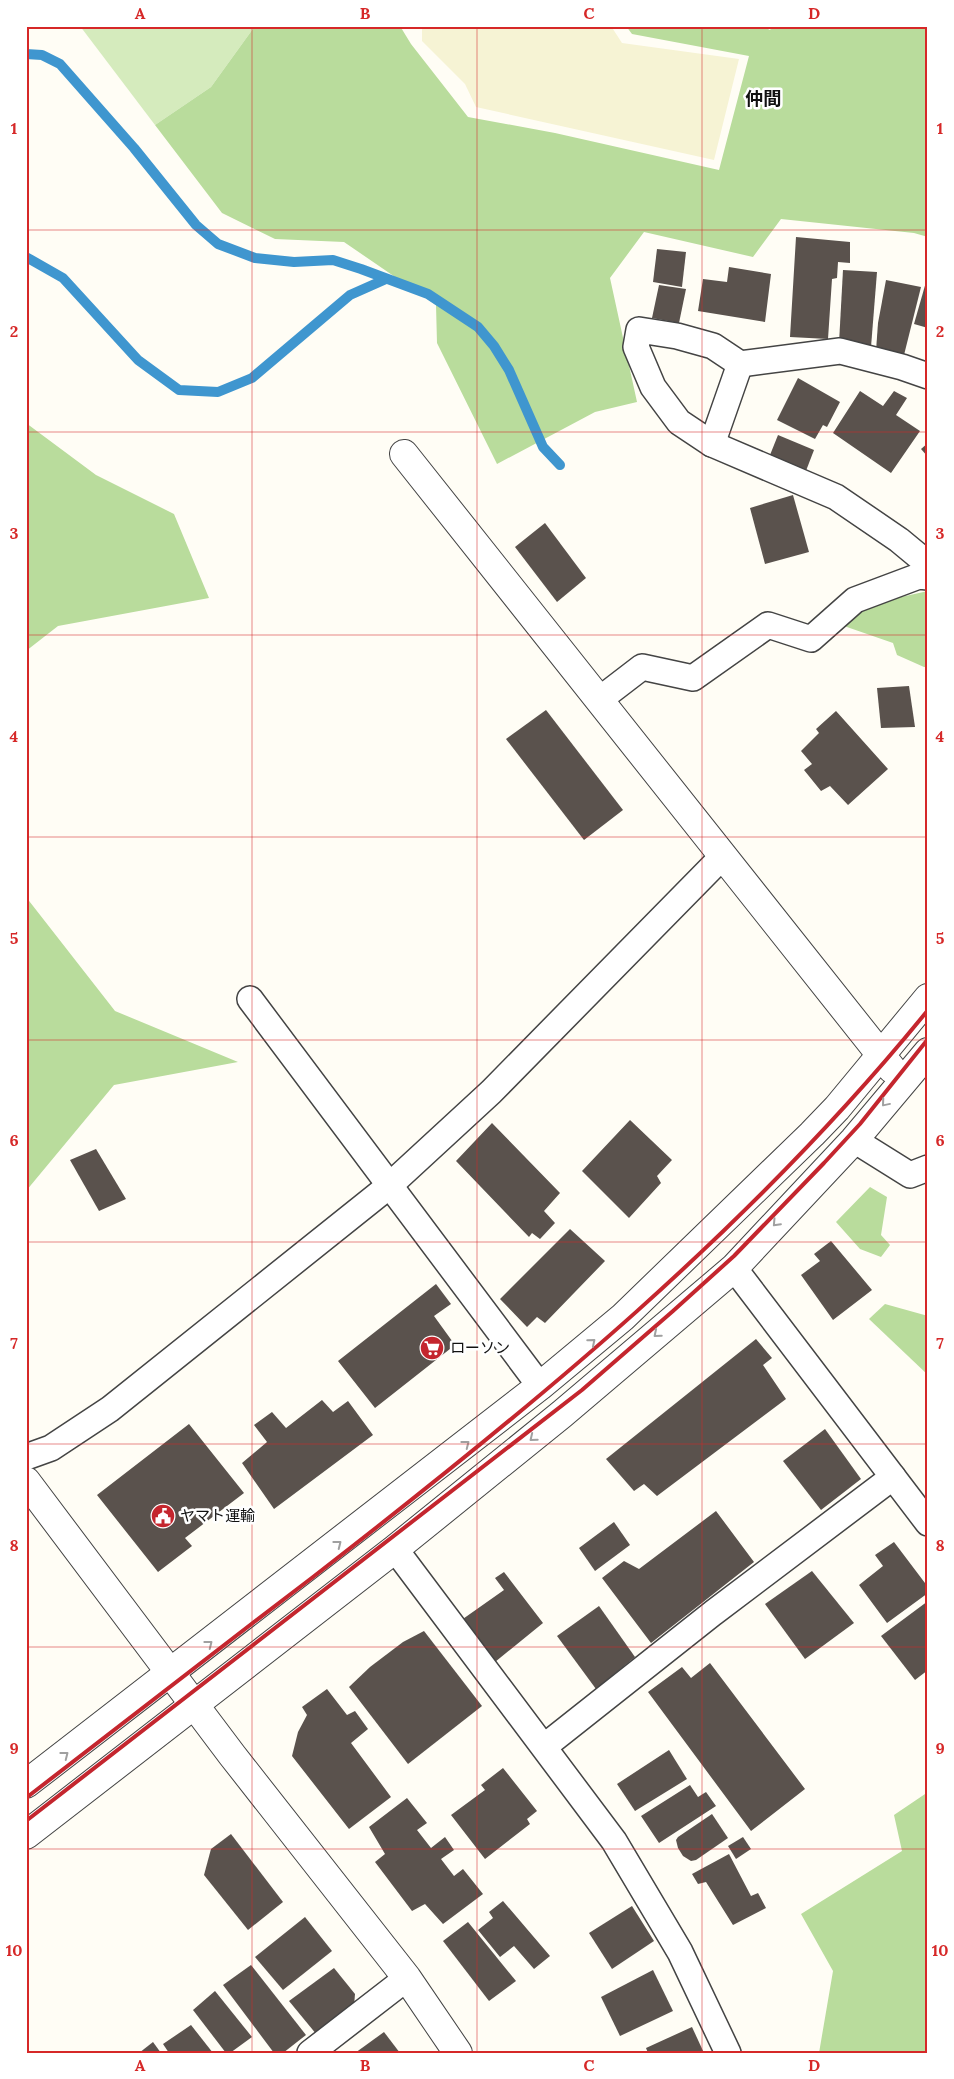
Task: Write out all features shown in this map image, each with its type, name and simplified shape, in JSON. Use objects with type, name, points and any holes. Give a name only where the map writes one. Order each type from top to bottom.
[{"type":"street","points":[[928,376],[902,367],[840,351],[740,364],[713,346],[677,336],[640,330],[636,347],[653,387],[679,422],[712,444],[836,497],[899,540],[928,564]]},
{"type":"street","points":[[712,444],[740,364]]},
{"type":"street","points":[[404,454],[902,1082]]},
{"type":"street","points":[[599,700],[642,667],[694,678],[768,625],[811,639],[855,600],[919,576],[928,577]]},
{"type":"street","points":[[26,1457],[51,1448],[110,1409],[389,1186],[491,1092],[722,856]]},
{"type":"street","points":[[26,1784],[540,1386],[622,1317],[701,1243],[837,1108],[928,998]]},
{"type":"street","points":[[250,999],[540,1386]]},
{"type":"street","points":[[26,1835],[395,1549],[562,1414],[734,1268],[854,1140],[928,1052]]},
{"type":"street","points":[[854,1140],[910,1175],[928,1168]]},
{"type":"street","points":[[734,1268],[928,1523]]},
{"type":"street","points":[[545,1746],[713,1613],[893,1477]]},
{"type":"street","points":[[26,1481],[194,1705],[407,1978],[458,2053]]},
{"type":"street","points":[[395,1549],[545,1746],[620,1850],[680,1952],[728,2053]]},
{"type":"street","points":[[310,2053],[407,1978]]},
{"type":"shaded area","points":[[422,26],[611,26],[622,43],[739,59],[714,160],[476,107],[465,84],[422,41]]},
{"type":"green space","points":[[80,26],[255,26],[211,87],[155,125]]},
{"type":"green space","points":[[255,26],[400,26],[411,44],[468,117],[555,133],[719,170],[749,56],[632,34],[626,26],[767,26],[769,30],[779,26],[928,26],[928,237],[914,233],[781,219],[753,257],[644,232],[610,278],[637,402],[595,412],[497,464],[437,343],[436,305],[344,242],[275,239],[222,213],[155,125],[211,87]]},
{"type":"green space","points":[[26,423],[96,475],[174,514],[209,598],[58,626],[26,651]]},
{"type":"green space","points":[[928,591],[928,667],[897,655],[893,643],[844,626],[857,610],[892,599]]},
{"type":"green space","points":[[26,897],[115,1011],[238,1062],[114,1085],[26,1191]]},
{"type":"green space","points":[[870,1187],[887,1197],[881,1235],[890,1245],[881,1257],[860,1249],[836,1222]]},
{"type":"green space","points":[[885,1304],[928,1316],[928,1375],[869,1319]]},
{"type":"green space","points":[[928,1792],[928,2053],[819,2053],[833,1971],[801,1914],[902,1851],[894,1815]]},
{"type":"building","points":[[796,237],[850,242],[850,263],[838,262],[837,278],[832,279],[828,339],[790,337]]},
{"type":"building","points":[[657,249],[686,252],[682,287],[653,282]]},
{"type":"building","points":[[729,267],[771,274],[765,322],[698,311],[703,279],[727,282]]},
{"type":"building","points":[[843,270],[877,272],[871,347],[839,343]]},
{"type":"building","points":[[886,280],[921,287],[903,359],[876,351],[878,323]]},
{"type":"building","points":[[926,282],[928,282],[928,328],[914,324]]},
{"type":"building","points":[[659,285],[686,289],[679,323],[652,318]]},
{"type":"building","points":[[798,378],[840,402],[827,427],[823,425],[815,439],[777,420]]},
{"type":"building","points":[[860,391],[883,406],[894,391],[907,398],[896,415],[920,431],[891,473],[833,433]]},
{"type":"building","points":[[778,435],[814,450],[804,476],[768,460]]},
{"type":"building","points":[[928,443],[928,457],[921,449]]},
{"type":"building","points":[[793,495],[809,552],[765,564],[750,508]]},
{"type":"building","points":[[545,523],[586,578],[557,602],[515,547]]},
{"type":"building","points":[[909,686],[915,727],[881,728],[877,688]]},
{"type":"building","points":[[546,710],[623,810],[584,840],[506,739]]},
{"type":"building","points":[[836,711],[888,769],[848,805],[830,786],[821,791],[804,770],[812,764],[801,751],[819,733],[816,729]]},
{"type":"building","points":[[630,1120],[672,1160],[657,1176],[661,1183],[629,1218],[582,1171]]},
{"type":"building","points":[[492,1123],[560,1193],[544,1211],[555,1223],[540,1239],[532,1233],[529,1237],[456,1161]]},
{"type":"building","points":[[96,1149],[126,1199],[99,1211],[70,1160]]},
{"type":"building","points":[[570,1229],[605,1261],[545,1323],[537,1317],[527,1327],[500,1299]]},
{"type":"building","points":[[831,1241],[872,1290],[833,1320],[801,1275],[820,1261],[814,1254]]},
{"type":"building","points":[[436,1284],[451,1304],[434,1316],[455,1345],[375,1408],[338,1361]]},
{"type":"building","points":[[756,1339],[772,1358],[763,1365],[786,1399],[657,1496],[644,1484],[634,1491],[606,1459]]},
{"type":"building","points":[[322,1400],[333,1412],[348,1401],[373,1435],[274,1509],[242,1463],[267,1442],[254,1425],[272,1412],[286,1428]]},
{"type":"building","name":"ヤマト運輸","points":[[189,1424],[244,1493],[185,1538],[192,1546],[158,1572],[97,1495]]},
{"type":"building","points":[[825,1429],[861,1479],[821,1510],[783,1461]]},
{"type":"building","points":[[716,1511],[754,1562],[651,1643],[602,1578],[624,1561],[639,1569]]},
{"type":"building","points":[[614,1522],[630,1545],[595,1571],[579,1548]]},
{"type":"building","points":[[894,1542],[928,1587],[928,1593],[887,1623],[859,1585],[883,1566],[875,1555]]},
{"type":"building","points":[[812,1571],[854,1623],[805,1659],[765,1604]]},
{"type":"building","points":[[504,1572],[543,1623],[495,1662],[460,1621],[504,1590],[495,1578]]},
{"type":"building","points":[[928,1601],[928,1670],[915,1680],[881,1636]]},
{"type":"building","points":[[599,1606],[635,1657],[596,1689],[557,1636]]},
{"type":"building","points":[[424,1631],[482,1706],[408,1764],[349,1687],[370,1667],[403,1642]]},
{"type":"building","points":[[710,1663],[805,1789],[751,1831],[648,1692],[682,1667],[691,1678]]},
{"type":"building","points":[[327,1689],[347,1715],[355,1711],[368,1729],[351,1743],[391,1797],[349,1829],[292,1756],[298,1732],[307,1715],[302,1707]]},
{"type":"building","points":[[669,1750],[687,1779],[635,1811],[617,1784]]},
{"type":"building","points":[[503,1768],[537,1811],[527,1819],[530,1824],[485,1859],[451,1815],[485,1790],[481,1785]]},
{"type":"building","points":[[690,1785],[698,1797],[706,1792],[716,1806],[659,1843],[641,1816]]},
{"type":"building","points":[[407,1798],[427,1823],[417,1830],[431,1848],[445,1837],[454,1850],[441,1859],[454,1876],[463,1869],[483,1894],[443,1924],[425,1904],[412,1911],[375,1862],[385,1854],[369,1827]]},
{"type":"building","points":[[712,1814],[728,1838],[696,1860],[691,1861],[683,1856],[676,1840]]},
{"type":"building","points":[[231,1834],[283,1902],[248,1930],[204,1875],[211,1849]]},
{"type":"building","points":[[743,1837],[751,1849],[736,1859],[728,1846]]},
{"type":"building","points":[[729,1854],[751,1896],[758,1893],[766,1908],[733,1925],[706,1882],[698,1884],[692,1874]]},
{"type":"building","points":[[503,1901],[550,1956],[534,1969],[514,1946],[500,1957],[478,1930],[493,1918],[489,1912]]},
{"type":"building","points":[[632,1906],[654,1941],[612,1969],[589,1933]]},
{"type":"building","points":[[305,1917],[332,1951],[283,1990],[255,1957]]},
{"type":"building","points":[[468,1922],[516,1981],[489,2001],[443,1941]]},
{"type":"building","points":[[251,1965],[306,2035],[283,2053],[274,2053],[223,1985]]},
{"type":"building","points":[[334,1968],[355,1994],[354,2006],[317,2035],[289,2001]]},
{"type":"building","points":[[653,1970],[673,2011],[620,2036],[601,1997]]},
{"type":"building","points":[[215,1991],[252,2037],[230,2053],[226,2053],[193,2010]]},
{"type":"building","points":[[191,2025],[213,2053],[169,2053],[163,2044]]},
{"type":"building","points":[[692,2027],[704,2053],[648,2053],[646,2048]]},
{"type":"building","points":[[384,2032],[400,2053],[355,2053]]},
{"type":"building","points":[[153,2042],[161,2053],[139,2053]]},
{"type":"waterway","points":[[26,54],[42,55],[60,64],[134,148],[196,225],[218,244],[255,258],[294,262],[333,260],[428,294],[478,327],[494,346],[509,370],[543,447],[560,465]]},
{"type":"waterway","points":[[26,257],[63,278],[138,360],[179,390],[218,392],[252,378],[350,295],[386,279]]},
{"type":"railway","points":[[26,1798],[396,1512],[558,1380],[637,1311],[714,1240],[788,1167],[860,1090],[928,1010]]},
{"type":"railway","points":[[26,1821],[582,1390],[734,1256],[860,1124],[928,1039]]},
{"type":"place","name":"ローソン","points":[[432,1348]]},
{"type":"place","name":"ヤマト運輸","points":[[163,1516]]},
{"type":"district","name":"仲間","points":[[763,99]]}]
